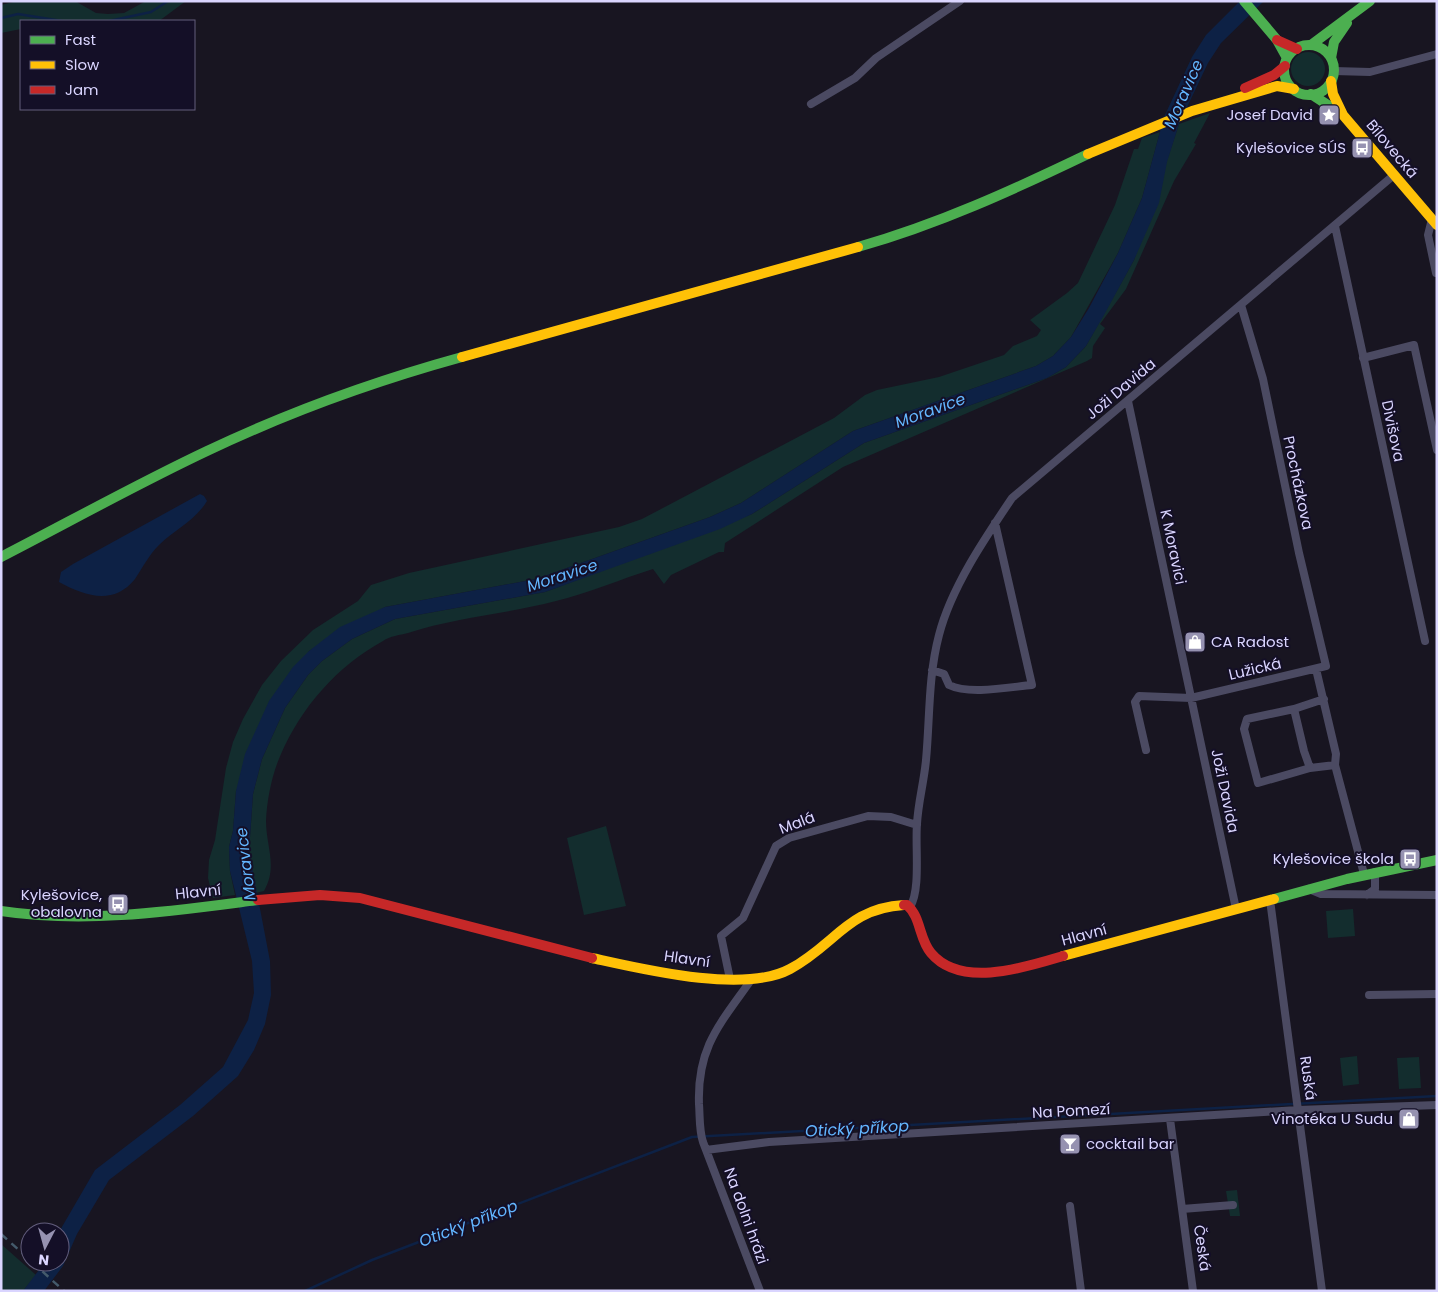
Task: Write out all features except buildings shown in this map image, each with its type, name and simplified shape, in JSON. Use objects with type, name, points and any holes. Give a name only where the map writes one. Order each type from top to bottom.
[{"type":"main road","points":[[1244,1],[1277,40],[1286,62],[1286,78],[1294,89]]},
{"type":"main road","points":[[1277,40],[1297,48],[1311,45],[1369,2]]},
{"type":"main road","points":[[1331,58],[1334,42],[1351,17]]},
{"type":"main road","points":[[1311,45],[1322,49],[1331,58]]},
{"type":"main road","points":[[1,557],[207,451],[311,406],[393,376],[904,234],[990,201],[1144,130],[1217,102],[1274,75],[1297,48]]},
{"type":"main road","name":"Bílovecká","points":[[1331,58],[1333,94],[1343,115],[1434,222]]},
{"type":"main road","points":[[1311,94],[1321,91],[1332,76]]},
{"type":"main road","name":"Bílovecká","points":[[1217,102],[1277,86],[1311,94],[1343,115]]},
{"type":"main road","name":"Hlavní","points":[[1,911],[49,917],[154,912],[278,898],[324,895],[373,900],[553,948],[658,970],[751,980],[776,976],[796,968],[854,922],[874,910],[895,905],[910,907],[915,913],[923,941],[934,956],[959,970],[987,973],[1024,967],[1370,873],[1437,860]]},
{"type":"street","points":[[811,104],[855,78],[876,58],[960,1]]},
{"type":"street","points":[[1332,76],[1370,72],[1437,54]]},
{"type":"street","name":"Joži Davida","points":[[910,907],[915,894],[916,824],[926,761],[932,670],[939,634],[952,600],[995,523],[1012,498],[1394,175]]},
{"type":"street","points":[[1434,222],[1428,236],[1436,274]]},
{"type":"street","name":"Divišova","points":[[1336,226],[1425,642]]},
{"type":"street","name":"Procházkova","points":[[1241,305],[1263,379],[1299,553],[1326,666]]},
{"type":"street","points":[[1363,358],[1414,345],[1437,450]]},
{"type":"street","name":"K Moravici","points":[[1128,401],[1191,698]]},
{"type":"street","points":[[932,670],[944,674],[949,685],[958,688],[980,690],[1032,685],[995,523]]},
{"type":"street","name":"Lužická","points":[[1191,698],[1326,666]]},
{"type":"street","points":[[1316,669],[1336,754],[1335,765],[1375,889],[1367,895]]},
{"type":"street","points":[[1146,750],[1135,702],[1137,697],[1191,698]]},
{"type":"street","name":"Joži Davida","points":[[1191,698],[1236,909]]},
{"type":"street","points":[[1324,699],[1294,709],[1247,719],[1244,729],[1258,783],[1310,768],[1335,765]]},
{"type":"street","points":[[1294,709],[1310,768]]},
{"type":"street","name":"Malá","points":[[730,979],[722,936],[743,918],[776,846],[790,838],[860,817],[892,817],[916,824]]},
{"type":"street","points":[[1347,879],[1351,890],[1358,895]]},
{"type":"street","name":"Hlavní","points":[[1309,889],[1318,894],[1437,895]]},
{"type":"street","name":"Ruská","points":[[1270,900],[1322,1291]]},
{"type":"street","name":"Na dolni hrázi","points":[[751,980],[706,1049],[699,1082],[700,1133],[760,1291]]},
{"type":"street","points":[[1370,995],[1437,994]]},
{"type":"street","name":"Na Pomezí","points":[[705,1146],[1170,1119],[1297,1105],[1437,1105]]},
{"type":"street","name":"Česká","points":[[1170,1119],[1193,1291]]},
{"type":"street","name":"Česká","points":[[1182,1209],[1233,1205]]},
{"type":"street","points":[[1070,1206],[1081,1291]]},
{"type":"green space","points":[[17,1],[75,1],[96,13],[108,14],[124,13],[146,1],[186,1],[160,20],[20,20],[20,29],[1,33],[1,5]]},
{"type":"green space","points":[[1308,52],[1315,53],[1320,57],[1324,62],[1324,76],[1320,81],[1315,85],[1308,86],[1301,85],[1296,81],[1292,76],[1291,69],[1292,62],[1296,57],[1301,53]]},
{"type":"green space","points":[[1210,113],[1194,143],[1196,144],[1174,181],[1126,289],[1100,324],[1105,328],[1093,346],[1092,358],[1087,361],[843,467],[725,543],[724,552],[719,552],[671,575],[664,584],[653,569],[556,601],[444,623],[392,637],[366,651],[350,663],[322,690],[299,720],[278,762],[270,787],[266,821],[271,865],[270,873],[264,891],[256,893],[249,851],[253,794],[262,759],[285,708],[308,675],[322,661],[352,639],[395,619],[545,592],[752,514],[864,443],[1047,378],[1066,367],[1086,346],[1134,260],[1179,124]]},
{"type":"green space","points":[[1160,132],[1142,198],[1118,253],[1071,337],[1053,356],[1036,366],[853,431],[741,503],[710,517],[536,579],[385,607],[309,651],[236,791],[233,831],[229,847],[230,871],[235,895],[213,898],[208,878],[209,860],[215,840],[226,768],[233,742],[243,719],[262,685],[281,661],[313,630],[358,601],[371,585],[409,573],[619,527],[642,519],[834,418],[865,395],[877,390],[939,377],[1004,355],[1013,346],[1037,336],[1041,330],[1030,320],[1078,283],[1115,205],[1134,149],[1138,149],[1142,138]]},
{"type":"green space","points":[[606,826],[626,906],[584,915],[567,838]]},
{"type":"green space","points":[[1353,909],[1355,936],[1328,938],[1326,911]]},
{"type":"green space","points":[[1357,1056],[1359,1084],[1343,1086],[1340,1058]]},
{"type":"green space","points":[[1419,1057],[1421,1088],[1399,1089],[1397,1058]]},
{"type":"green space","points":[[1237,1190],[1240,1216],[1230,1216],[1226,1191]]},
{"type":"green space","points":[[1,1244],[20,1261],[20,1272],[33,1272],[36,1275],[23,1291],[1,1291]]},
{"type":"water","name":"Moravice","points":[[1240,1],[1264,1],[1221,43],[1208,63],[1179,124],[1167,162],[1159,203],[1134,260],[1086,346],[1066,367],[1047,378],[864,443],[752,514],[720,529],[545,592],[395,619],[352,639],[322,661],[308,675],[285,708],[262,759],[253,794],[249,851],[270,961],[271,995],[265,1024],[254,1050],[238,1076],[193,1116],[109,1180],[77,1234],[70,1250],[70,1222],[65,1222],[95,1170],[180,1105],[223,1067],[248,1020],[254,993],[252,961],[230,871],[229,847],[233,831],[236,791],[245,754],[269,701],[293,667],[309,651],[340,627],[385,607],[536,579],[710,517],[741,503],[853,431],[1036,366],[1053,356],[1071,337],[1089,308],[1118,253],[1142,198],[1164,117],[1192,57],[1206,35]]},
{"type":"water","points":[[200,494],[207,501],[202,508],[159,545],[135,579],[118,593],[99,596],[79,591],[59,582],[61,572],[73,564]]},
{"type":"water","points":[[37,1272],[58,1272],[44,1291],[23,1291]]},
{"type":"waterway","points":[[114,20],[151,12],[168,1]]},
{"type":"waterway","points":[[1,18],[18,14],[56,20]]},
{"type":"waterway","name":"Otický příkop","points":[[305,1291],[372,1260],[692,1137],[1437,1096]]},
{"type":"railway","points":[[1,1234],[20,1251]]},
{"type":"railway","points":[[43,1272],[64,1291]]},
{"type":"traffic: fast","points":[[1244,1],[1277,40],[1287,58]]},
{"type":"traffic: fast","points":[[1311,45],[1370,1]]},
{"type":"traffic: fast","points":[[1331,58],[1334,42],[1347,23]]},
{"type":"traffic: fast","points":[[1309,45],[1318,47],[1329,56],[1334,70],[1332,79],[1323,90],[1309,95],[1300,93],[1289,84],[1284,70],[1286,61],[1295,50],[1309,45]]},
{"type":"traffic: fast","points":[[1311,94],[1340,113]]},
{"type":"traffic: fast","points":[[858,247],[947,217],[1088,154]]},
{"type":"traffic: fast","points":[[1,557],[155,477],[269,423],[397,376],[462,357]]},
{"type":"traffic: fast","points":[[1274,899],[1347,879],[1437,860]]},
{"type":"traffic: fast","points":[[1,911],[33,915],[98,916],[162,912],[258,900]]},
{"type":"traffic: slow","points":[[1331,81],[1333,94],[1343,115],[1437,225]]},
{"type":"traffic: slow","points":[[1088,154],[1192,111],[1277,86],[1294,89]]},
{"type":"traffic: slow","points":[[462,357],[858,247]]},
{"type":"traffic: slow","points":[[1063,956],[1274,899]]},
{"type":"traffic: slow","points":[[592,958],[692,977],[747,979],[770,976],[790,969],[806,959],[855,920],[885,908],[904,905]]},
{"type":"traffic: jam","points":[[1277,40],[1297,49]]},
{"type":"traffic: jam","points":[[1245,88],[1274,75],[1285,66]]},
{"type":"traffic: jam","points":[[258,900],[320,895],[360,898],[592,958]]},
{"type":"traffic: jam","points":[[904,905],[907,905],[912,910],[924,941],[931,953],[944,964],[959,970],[976,973],[994,972],[1031,965],[1063,956]]},
{"type":"place","name":"Josef David","points":[[1329,115]]},
{"type":"place","name":"Kylešovice SÚS","points":[[1362,148]]},
{"type":"place","name":"CA Radost","points":[[1195,642]]},
{"type":"place","name":"Kylešovice škola","points":[[1410,859]]},
{"type":"place","name":"Kylešovice, obalovna","points":[[118,904]]},
{"type":"place","name":"Vinotéka U Sudu","points":[[1409,1119]]},
{"type":"place","name":"cocktail bar","points":[[1070,1144]]}]
